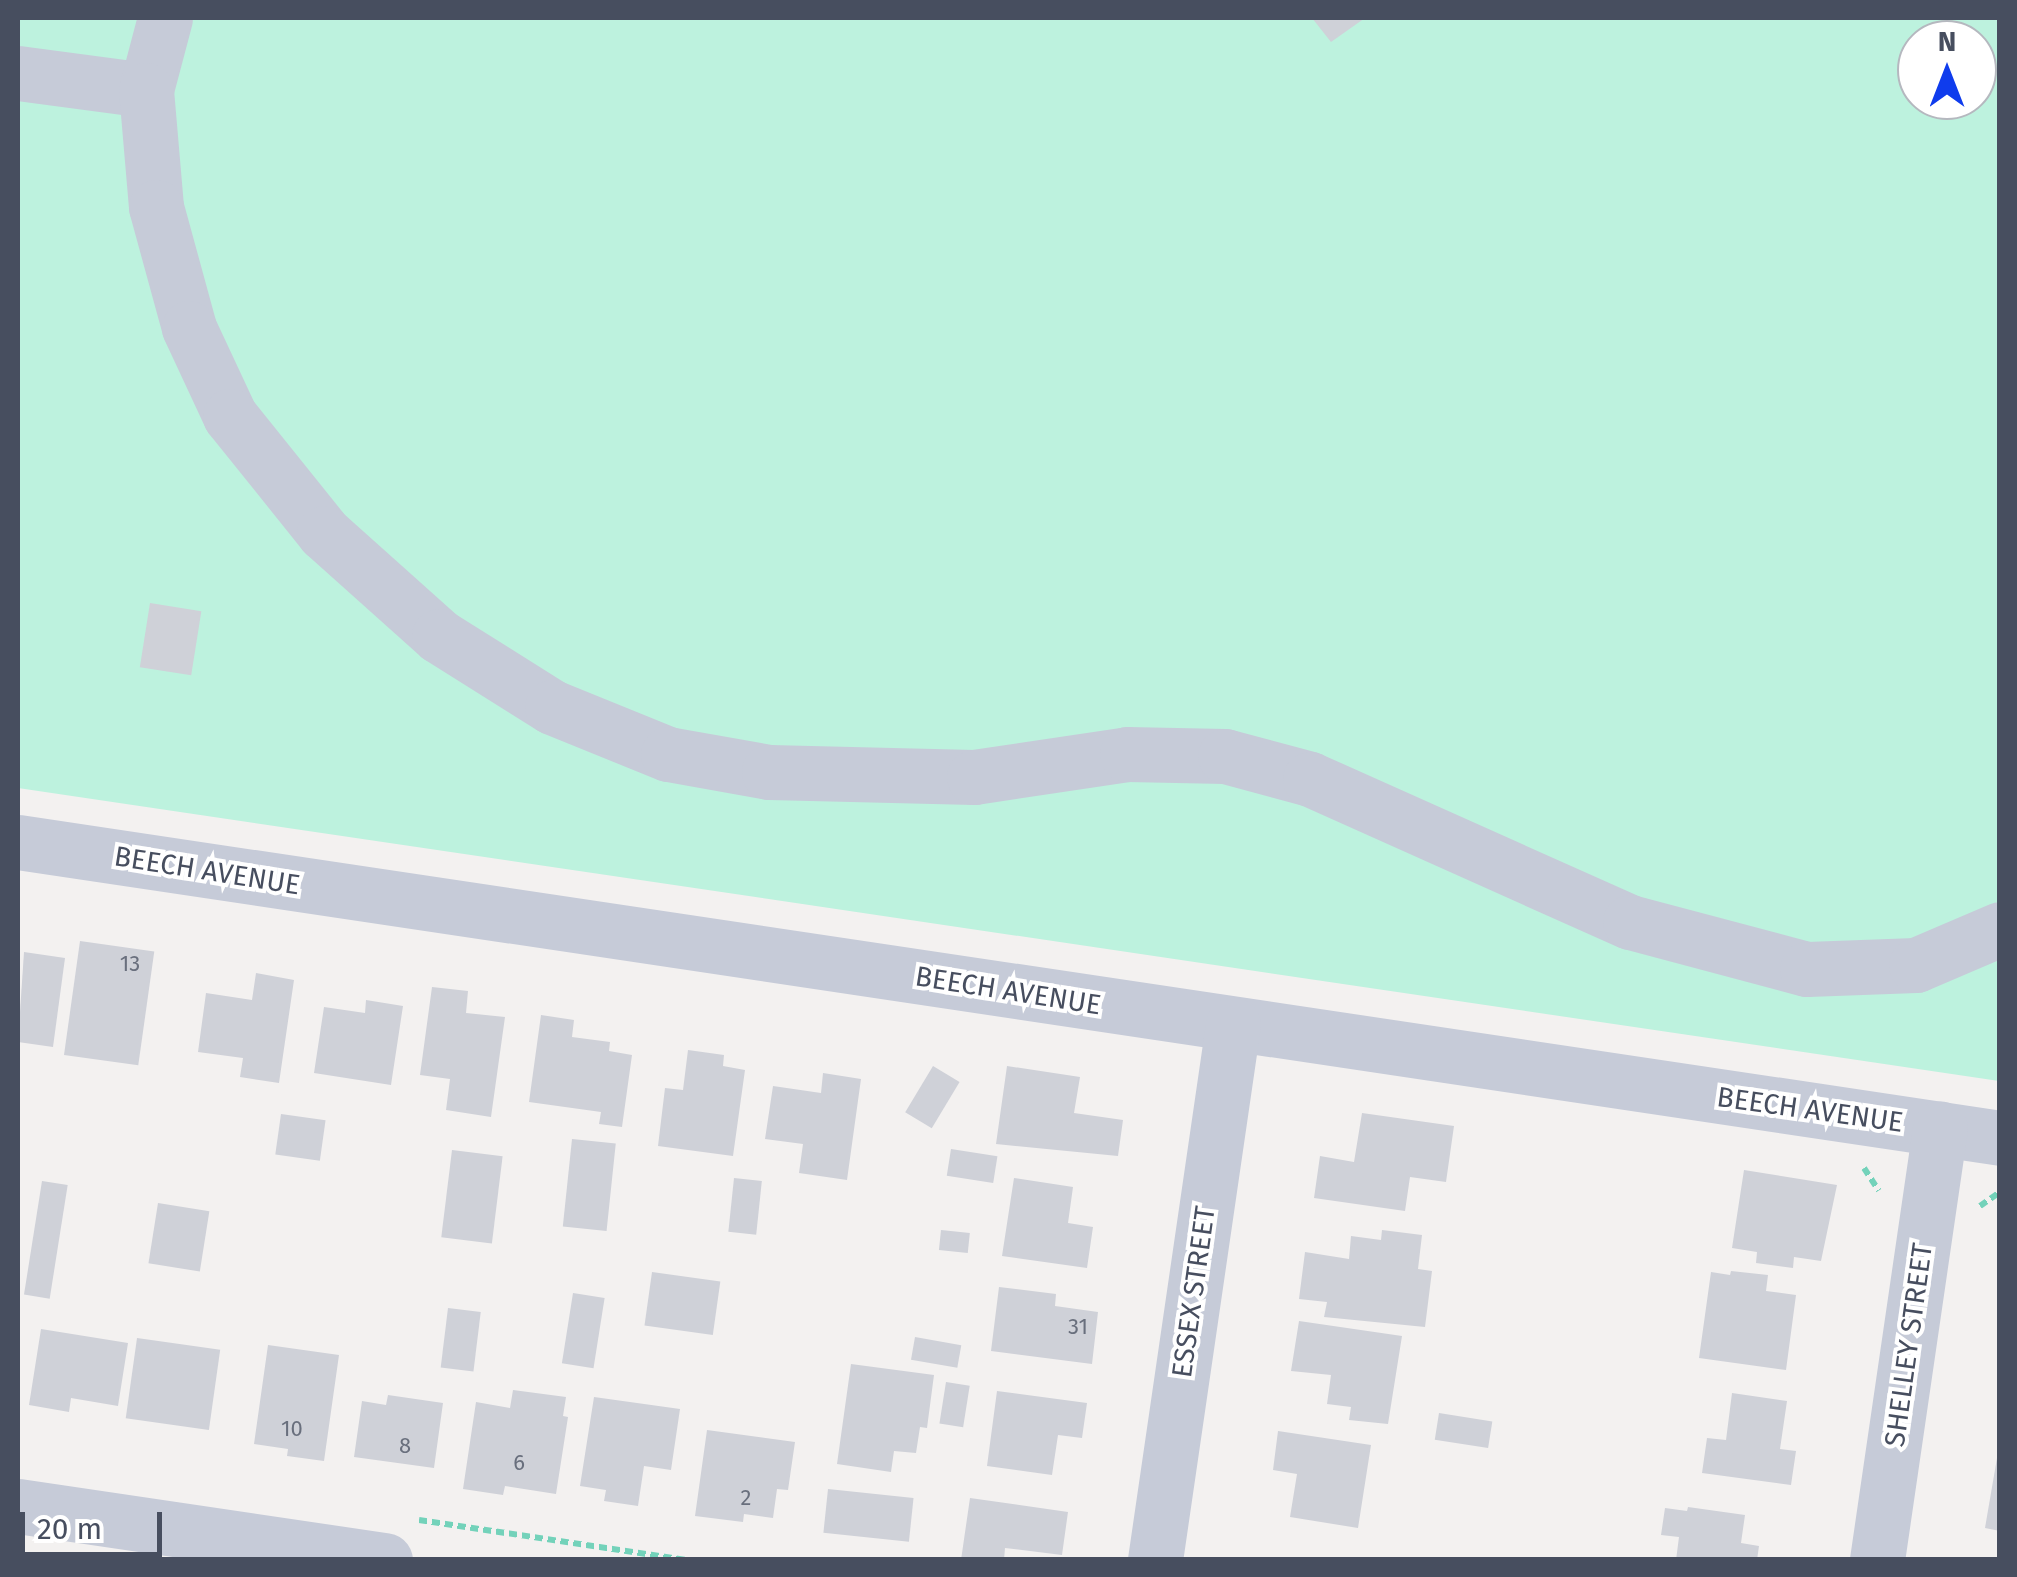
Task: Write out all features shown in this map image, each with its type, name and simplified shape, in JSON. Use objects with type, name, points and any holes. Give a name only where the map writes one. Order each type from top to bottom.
[{"type":"street","points":[[165,18],[146,90],[156,207],[190,328],[230,416],[324,534],[439,636],[552,707],[668,754],[770,772],[974,777],[1127,754],[1225,756],[1310,779],[1630,922],[1807,968],[1916,966],[2000,930]]},
{"type":"street","points":[[18,73],[146,90]]},
{"type":"street","name":"BEECH AVENUE","points":[[18,842],[2000,1138]]},
{"type":"street","name":"ESSEX STREET","points":[[1155,1560],[1233,1024]]},
{"type":"street","name":"SHELLEY STREET","points":[[1877,1560],[1940,1130]]},
{"type":"street","points":[[18,1506],[385,1560]]},
{"type":"green space","points":[[18,18],[1999,18],[1999,1081],[18,788]]},
{"type":"building","points":[[1312,18],[1365,18],[1331,42]]},
{"type":"building","points":[[150,603],[201,611],[191,675],[140,667]]},
{"type":"building","points":[[80,941],[154,951],[138,1065],[64,1055]]},
{"type":"building","points":[[24,952],[65,958],[53,1047],[18,1042]]},
{"type":"building","points":[[256,973],[294,980],[279,1083],[240,1077],[243,1058],[198,1052],[206,993],[252,1000]]},
{"type":"building","points":[[432,987],[468,991],[466,1013],[505,1017],[491,1117],[446,1110],[450,1079],[420,1075]]},
{"type":"building","points":[[366,1000],[403,1006],[391,1085],[314,1073],[324,1007],[365,1013]]},
{"type":"building","points":[[541,1015],[574,1020],[572,1037],[610,1042],[609,1051],[632,1055],[622,1127],[599,1124],[601,1112],[529,1102]]},
{"type":"building","points":[[688,1050],[724,1055],[723,1066],[745,1070],[733,1156],[658,1146],[665,1088],[683,1090]]},
{"type":"building","points":[[933,1066],[960,1082],[932,1128],[905,1112]]},
{"type":"building","points":[[1007,1066],[1080,1077],[1074,1113],[1123,1120],[1118,1156],[996,1144]]},
{"type":"building","points":[[823,1073],[861,1079],[847,1180],[799,1173],[803,1144],[765,1139],[773,1086],[821,1093]]},
{"type":"building","points":[[1362,1113],[1454,1126],[1446,1182],[1410,1177],[1405,1211],[1314,1198],[1320,1156],[1354,1162]]},
{"type":"building","points":[[281,1114],[326,1120],[320,1161],[275,1155]]},
{"type":"building","points":[[572,1139],[616,1144],[607,1231],[563,1227]]},
{"type":"building","points":[[951,1149],[997,1156],[993,1183],[947,1176]]},
{"type":"building","points":[[452,1150],[503,1156],[492,1244],[441,1237]]},
{"type":"building","points":[[1744,1170],[1837,1185],[1821,1261],[1794,1257],[1793,1268],[1756,1263],[1757,1252],[1732,1248]]},
{"type":"building","points":[[734,1178],[762,1181],[756,1235],[728,1232]]},
{"type":"building","points":[[1014,1178],[1073,1187],[1068,1223],[1093,1227],[1087,1268],[1002,1256]]},
{"type":"building","points":[[42,1181],[68,1185],[50,1299],[24,1295]]},
{"type":"building","points":[[158,1203],[209,1211],[200,1271],[148,1263]]},
{"type":"building","points":[[941,1230],[970,1233],[968,1253],[939,1250]]},
{"type":"building","points":[[1382,1230],[1422,1235],[1418,1269],[1432,1271],[1425,1327],[1324,1317],[1327,1302],[1299,1299],[1305,1252],[1349,1259],[1351,1236],[1381,1240]]},
{"type":"building","points":[[1731,1271],[1768,1275],[1766,1291],[1796,1295],[1786,1370],[1699,1358],[1711,1272],[1730,1275]]},
{"type":"building","points":[[652,1272],[720,1282],[713,1335],[644,1325]]},
{"type":"building","points":[[999,1287],[1056,1294],[1055,1306],[1098,1312],[1092,1364],[991,1351]]},
{"type":"building","points":[[573,1293],[605,1298],[593,1368],[562,1363]]},
{"type":"building","points":[[448,1308],[481,1312],[473,1372],[441,1368]]},
{"type":"building","points":[[1299,1321],[1402,1336],[1388,1424],[1349,1420],[1351,1407],[1327,1404],[1331,1375],[1291,1371]]},
{"type":"building","points":[[41,1329],[128,1343],[118,1406],[71,1398],[69,1412],[29,1405]]},
{"type":"building","points":[[915,1337],[961,1345],[957,1368],[911,1360]]},
{"type":"building","points":[[137,1338],[220,1350],[209,1430],[126,1418]]},
{"type":"building","points":[[268,1345],[339,1355],[324,1461],[287,1456],[288,1449],[254,1444]]},
{"type":"building","points":[[851,1364],[934,1375],[927,1428],[920,1427],[916,1453],[894,1451],[891,1472],[837,1464]]},
{"type":"building","points":[[946,1382],[970,1386],[963,1427],[939,1423]]},
{"type":"building","points":[[513,1390],[566,1397],[563,1416],[568,1417],[556,1494],[505,1486],[503,1495],[463,1489],[476,1402],[510,1408]]},
{"type":"building","points":[[997,1391],[1087,1403],[1082,1438],[1058,1435],[1052,1475],[987,1466]]},
{"type":"building","points":[[1732,1393],[1787,1401],[1780,1449],[1796,1451],[1791,1485],[1702,1473],[1707,1438],[1726,1440]]},
{"type":"building","points":[[388,1395],[443,1403],[434,1468],[354,1457],[362,1401],[386,1405]]},
{"type":"building","points":[[594,1397],[680,1409],[671,1470],[644,1466],[638,1506],[604,1501],[606,1490],[580,1486]]},
{"type":"building","points":[[1439,1413],[1492,1421],[1488,1448],[1435,1440]]},
{"type":"building","points":[[707,1430],[795,1442],[788,1490],[777,1489],[773,1518],[744,1514],[743,1522],[695,1516]]},
{"type":"building","points":[[1278,1431],[1371,1445],[1358,1528],[1290,1517],[1297,1474],[1273,1470]]},
{"type":"building","points":[[2000,1458],[2000,1531],[1985,1528]]},
{"type":"building","points":[[828,1489],[914,1498],[909,1542],[823,1533]]},
{"type":"building","points":[[970,1498],[1068,1512],[1062,1555],[1005,1548],[1004,1560],[961,1560]]},
{"type":"building","points":[[1688,1507],[1745,1515],[1741,1543],[1759,1546],[1757,1560],[1676,1560],[1679,1537],[1661,1535],[1665,1508],[1687,1511]]}]
